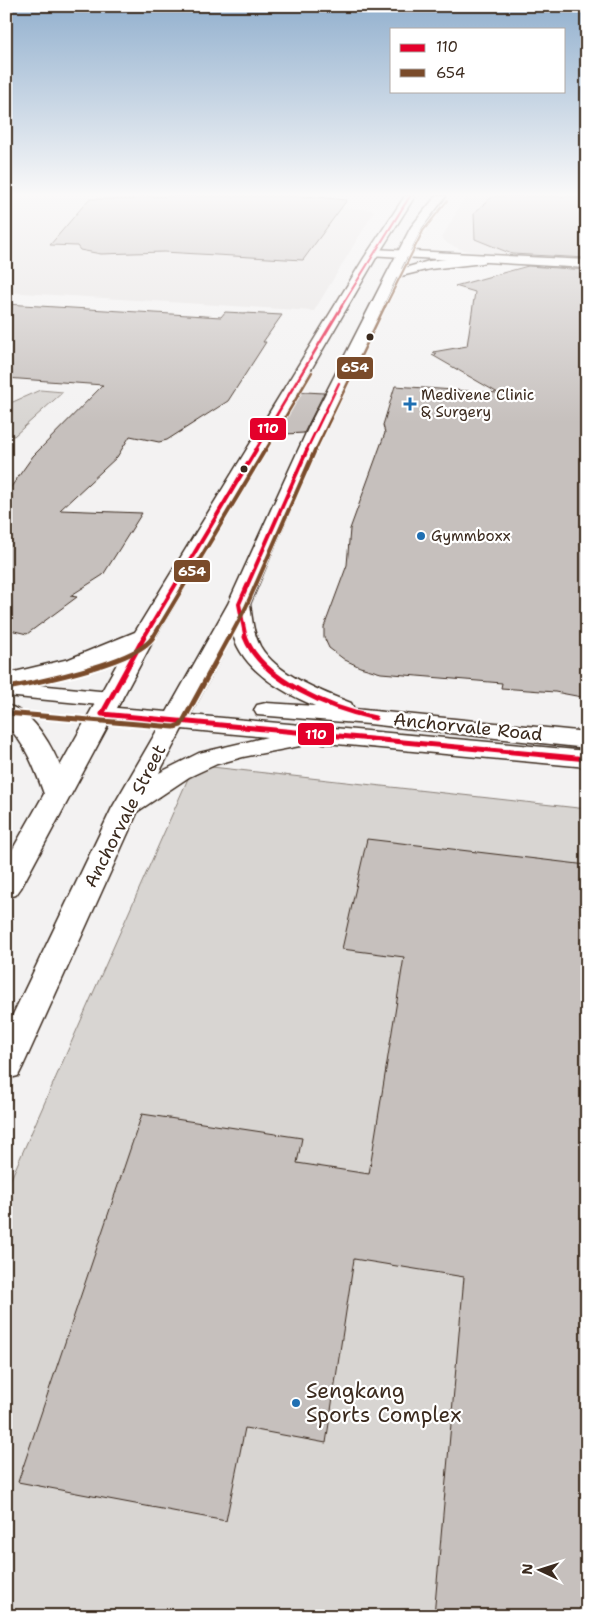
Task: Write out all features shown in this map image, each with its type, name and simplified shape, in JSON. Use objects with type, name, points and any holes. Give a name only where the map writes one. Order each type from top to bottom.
[{"type":"street","points":[[6,888],[144,637],[362,272]]},
{"type":"street","name":"Anchorvale Street","points":[[6,1066],[126,808],[239,604],[319,422],[394,272]]},
{"type":"street","points":[[392,276],[406,272]]},
{"type":"street","points":[[239,604],[241,626],[251,651],[277,676],[298,690],[369,717]]},
{"type":"street","points":[[6,681],[71,667],[115,652],[144,637]]},
{"type":"street","points":[[6,689],[106,706]]},
{"type":"street","points":[[6,705],[106,706]]},
{"type":"street","name":"Anchorvale Road","points":[[106,706],[180,712],[369,717],[587,740]]},
{"type":"street","points":[[6,712],[34,738],[44,756],[58,796]]},
{"type":"street","name":"Anchorvale Road","points":[[180,712],[330,734],[484,751],[587,758]]},
{"type":"street","points":[[126,808],[173,775],[198,762],[254,747],[330,734]]},
{"type":"shaded area","points":[[6,272],[338,272],[314,311],[6,292]]},
{"type":"shaded area","points":[[40,390],[63,392],[14,436],[6,434],[6,405]]},
{"type":"shaded area","name":"Sengkang Sports Complex","points":[[194,765],[587,809],[587,1616],[6,1616],[6,1190]]},
{"type":"building","points":[[507,272],[587,272],[587,698],[555,692],[501,688],[502,683],[381,673],[345,660],[329,648],[324,637],[324,627],[347,565],[350,529],[385,433],[383,425],[395,386],[498,393],[432,355],[437,354],[433,352],[467,346],[475,292],[455,286]]},
{"type":"building","points":[[6,304],[221,317],[225,312],[282,315],[263,342],[266,342],[228,401],[167,440],[159,442],[130,436],[117,457],[60,510],[142,513],[103,575],[70,596],[77,597],[27,634],[6,629],[6,494],[33,456],[103,385],[6,378]]},
{"type":"building","points":[[299,393],[324,393],[304,433],[285,434],[277,431]]},
{"type":"building","points":[[367,839],[587,865],[587,1616],[434,1616],[464,1277],[354,1259],[326,1443],[245,1428],[226,1521],[18,1482],[142,1114],[302,1138],[297,1163],[369,1174],[404,957],[342,949]]},
{"type":"transit line","name":"110","points":[[362,272],[144,637],[102,714],[587,759]]},
{"type":"transit line","name":"654","points":[[6,713],[174,727],[181,725],[246,607],[326,425],[402,272]]},
{"type":"transit line","name":"654","points":[[8,688],[100,665],[135,651],[150,642],[312,372]]},
{"type":"transit line","name":"110","points":[[339,383],[319,422],[239,604],[242,627],[247,643],[259,660],[272,671],[306,693],[325,702],[360,715],[375,718]]},
{"type":"place","name":"Medivene Clinic & Surgery","points":[[410,404]]},
{"type":"place","name":"Gymmboxx","points":[[421,536]]},
{"type":"place","name":"Sengkang Sports Complex","points":[[296,1403]]}]
